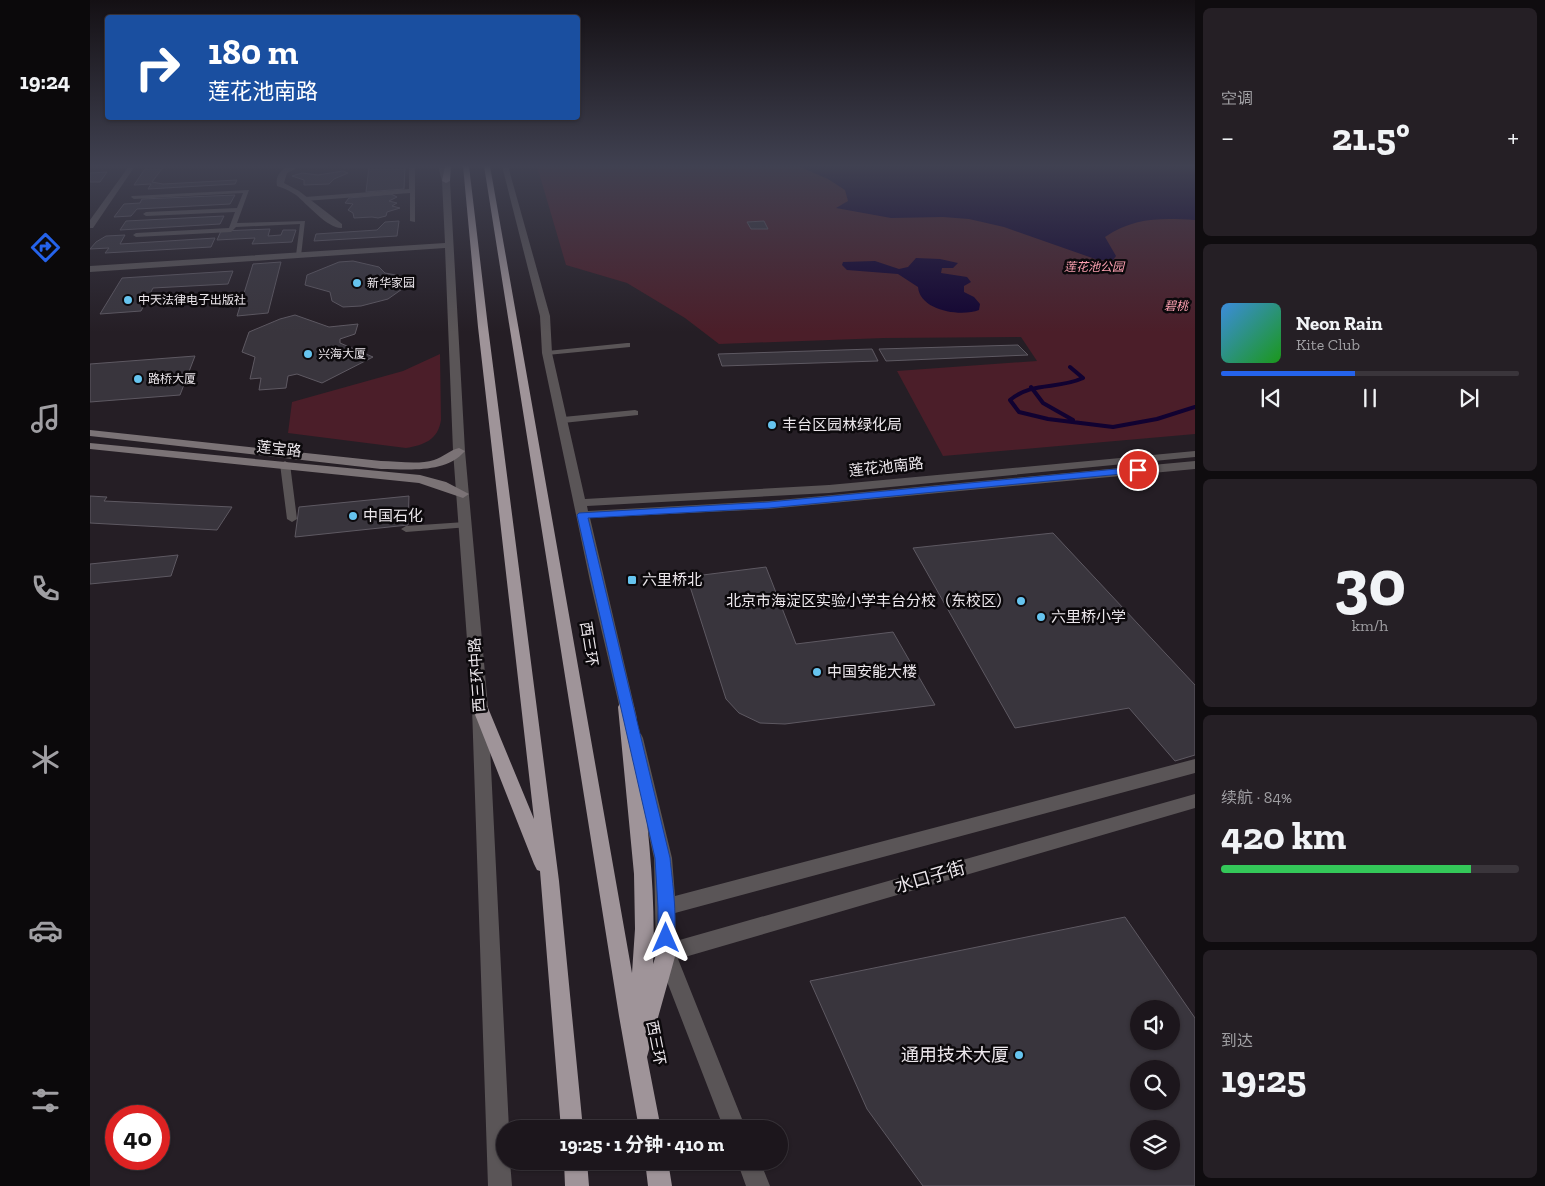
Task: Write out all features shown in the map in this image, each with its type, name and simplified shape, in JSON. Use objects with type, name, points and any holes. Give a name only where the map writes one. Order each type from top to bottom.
[{"type":"highway","points":[[472,221],[550,881],[571,1120]]},
{"type":"highway","name":"西三环","points":[[496,221],[629,1016],[638,1054],[649,1120]]},
{"type":"highway","points":[[480,707],[550,881]]},
{"type":"highway","points":[[626,707],[643,874],[645,929],[643,968],[629,1016]]},
{"type":"highway","points":[[638,1054],[666,953]]},
{"type":"highway","points":[[576,1170],[577,1186]]},
{"type":"highway","points":[[657,1170],[660,1186]]},
{"type":"main road","name":"莲宝路","points":[[90,433],[381,465],[425,465],[437,462],[459,451]]},
{"type":"main road","name":"莲宝路","points":[[90,446],[420,479],[442,485],[463,494]]},
{"type":"street","points":[[332,221],[339,226]]},
{"type":"street","name":"西三环中路","points":[[447,221],[459,451],[480,707],[500,1186]]},
{"type":"street","points":[[520,221],[545,316],[547,353],[626,707],[640,756],[662,858],[666,907],[666,953],[731,1120]]},
{"type":"street","points":[[90,269],[448,245]]},
{"type":"street","name":"莲花池南路","points":[[581,509],[829,489],[1195,454]]},
{"type":"street","name":"莲花池南路","points":[[581,509],[769,505],[1195,465]]},
{"type":"street","points":[[666,907],[1195,766]]},
{"type":"street","name":"水口子街","points":[[666,953],[1195,801]]},
{"type":"street","points":[[752,1170],[758,1186]]},
{"type":"lane","points":[[136,235],[232,230],[235,221]]},
{"type":"lane","points":[[233,225],[303,222],[299,255]]},
{"type":"lane","points":[[547,353],[626,345]]},
{"type":"lane","points":[[563,420],[635,413]]},
{"type":"lane","points":[[285,464],[292,519]]},
{"type":"lane","points":[[406,529],[464,525]]},
{"type":"green space","name":"莲花池公园","points":[[553,221],[1195,221],[1195,434],[943,456],[897,371],[1037,361],[1021,337],[884,338],[719,344],[685,318],[627,283],[566,265]]},
{"type":"green space","points":[[440,354],[441,420],[437,432],[424,443],[406,448],[288,433],[292,402],[403,371]]},
{"type":"shaded area","points":[[979,221],[1141,221],[1116,230],[1105,237],[1116,256],[1113,260],[1098,260],[1004,227]]},
{"type":"shaded area","points":[[916,258],[940,259],[958,263],[953,268],[942,268],[941,273],[967,277],[971,282],[964,286],[964,292],[974,297],[980,304],[979,310],[962,313],[942,310],[926,302],[920,295],[918,287],[898,274],[847,270],[842,265],[843,262],[875,261],[899,269],[908,267]]},
{"type":"building","points":[[126,221],[221,221],[220,224],[120,230]]},
{"type":"building","points":[[399,221],[397,236],[314,241],[316,234],[377,230],[385,222]]},
{"type":"building","points":[[764,221],[768,229],[751,229],[747,222]]},
{"type":"building","points":[[270,229],[268,236],[281,235],[283,230],[296,230],[292,242],[252,244],[255,238],[217,240],[221,231]]},
{"type":"building","points":[[125,235],[120,244],[215,238],[211,247],[105,253],[109,248],[90,249],[96,242],[106,236]]},
{"type":"building","name":"新华家园","points":[[353,261],[379,267],[385,273],[401,276],[410,281],[388,299],[361,306],[343,307],[332,301],[330,292],[305,285],[307,275],[339,262]]},
{"type":"building","points":[[281,262],[268,313],[237,316],[253,264]]},
{"type":"building","name":"中天法律电子出版社","points":[[233,271],[228,284],[153,288],[141,311],[100,314],[122,278]]},
{"type":"building","name":"兴海大厦","points":[[295,315],[329,327],[358,324],[355,334],[340,339],[340,343],[373,357],[322,383],[297,374],[288,376],[286,388],[259,390],[261,378],[250,379],[255,357],[242,352],[249,332]]},
{"type":"building","points":[[1018,345],[1028,355],[886,361],[879,349]]},
{"type":"building","points":[[872,349],[878,361],[722,366],[718,354]]},
{"type":"building","name":"路桥大厦","points":[[195,356],[180,395],[90,402],[90,364]]},
{"type":"building","points":[[90,496],[107,497],[104,501],[232,507],[217,530],[90,523]]},
{"type":"building","name":"中国石化","points":[[409,496],[408,525],[295,537],[299,507]]},
{"type":"building","name":"北京市海淀区实验小学丰台分校（东校区）","points":[[1053,533],[1195,685],[1195,755],[1175,761],[1129,708],[1015,728],[913,548]]},
{"type":"building","points":[[178,555],[171,576],[90,584],[90,564]]},
{"type":"building","name":"中国安能大楼","points":[[766,567],[796,644],[893,632],[935,705],[785,724],[760,723],[739,713],[726,699],[687,577]]},
{"type":"building","name":"通用技术大厦","points":[[1125,917],[1195,1018],[1195,1186],[923,1186],[867,1109],[810,981]]},
{"type":"waterway","points":[[1032,389],[1064,384],[1083,378],[1070,367]]},
{"type":"waterway","points":[[1032,389],[1043,403],[1073,420]]},
{"type":"waterway","points":[[1032,389],[1010,400],[1019,412],[1048,419],[1113,427],[1157,419],[1195,407]]},
{"type":"place","name":"新华家园","points":[[357,283]]},
{"type":"place","name":"中天法律电子出版社","points":[[128,300]]},
{"type":"place","name":"兴海大厦","points":[[308,354]]},
{"type":"place","name":"路桥大厦","points":[[138,379]]},
{"type":"place","name":"丰台区园林绿化局","points":[[772,425]]},
{"type":"place","name":"中国石化","points":[[353,516]]},
{"type":"place","name":"六里桥北","points":[[632,580]]},
{"type":"place","name":"北京市海淀区实验小学丰台分校（东校区）","points":[[1021,601]]},
{"type":"place","name":"六里桥小学","points":[[1041,617]]},
{"type":"place","name":"中国安能大楼","points":[[817,672]]},
{"type":"place","name":"通用技术大厦","points":[[1019,1055]]},
{"type":"route","points":[[666,938],[666,907],[662,858],[640,756],[626,707],[582,515],[769,505],[1138,470]]},
{"type":"park label","name":"碧桃","points":[[1176,306]]}]
